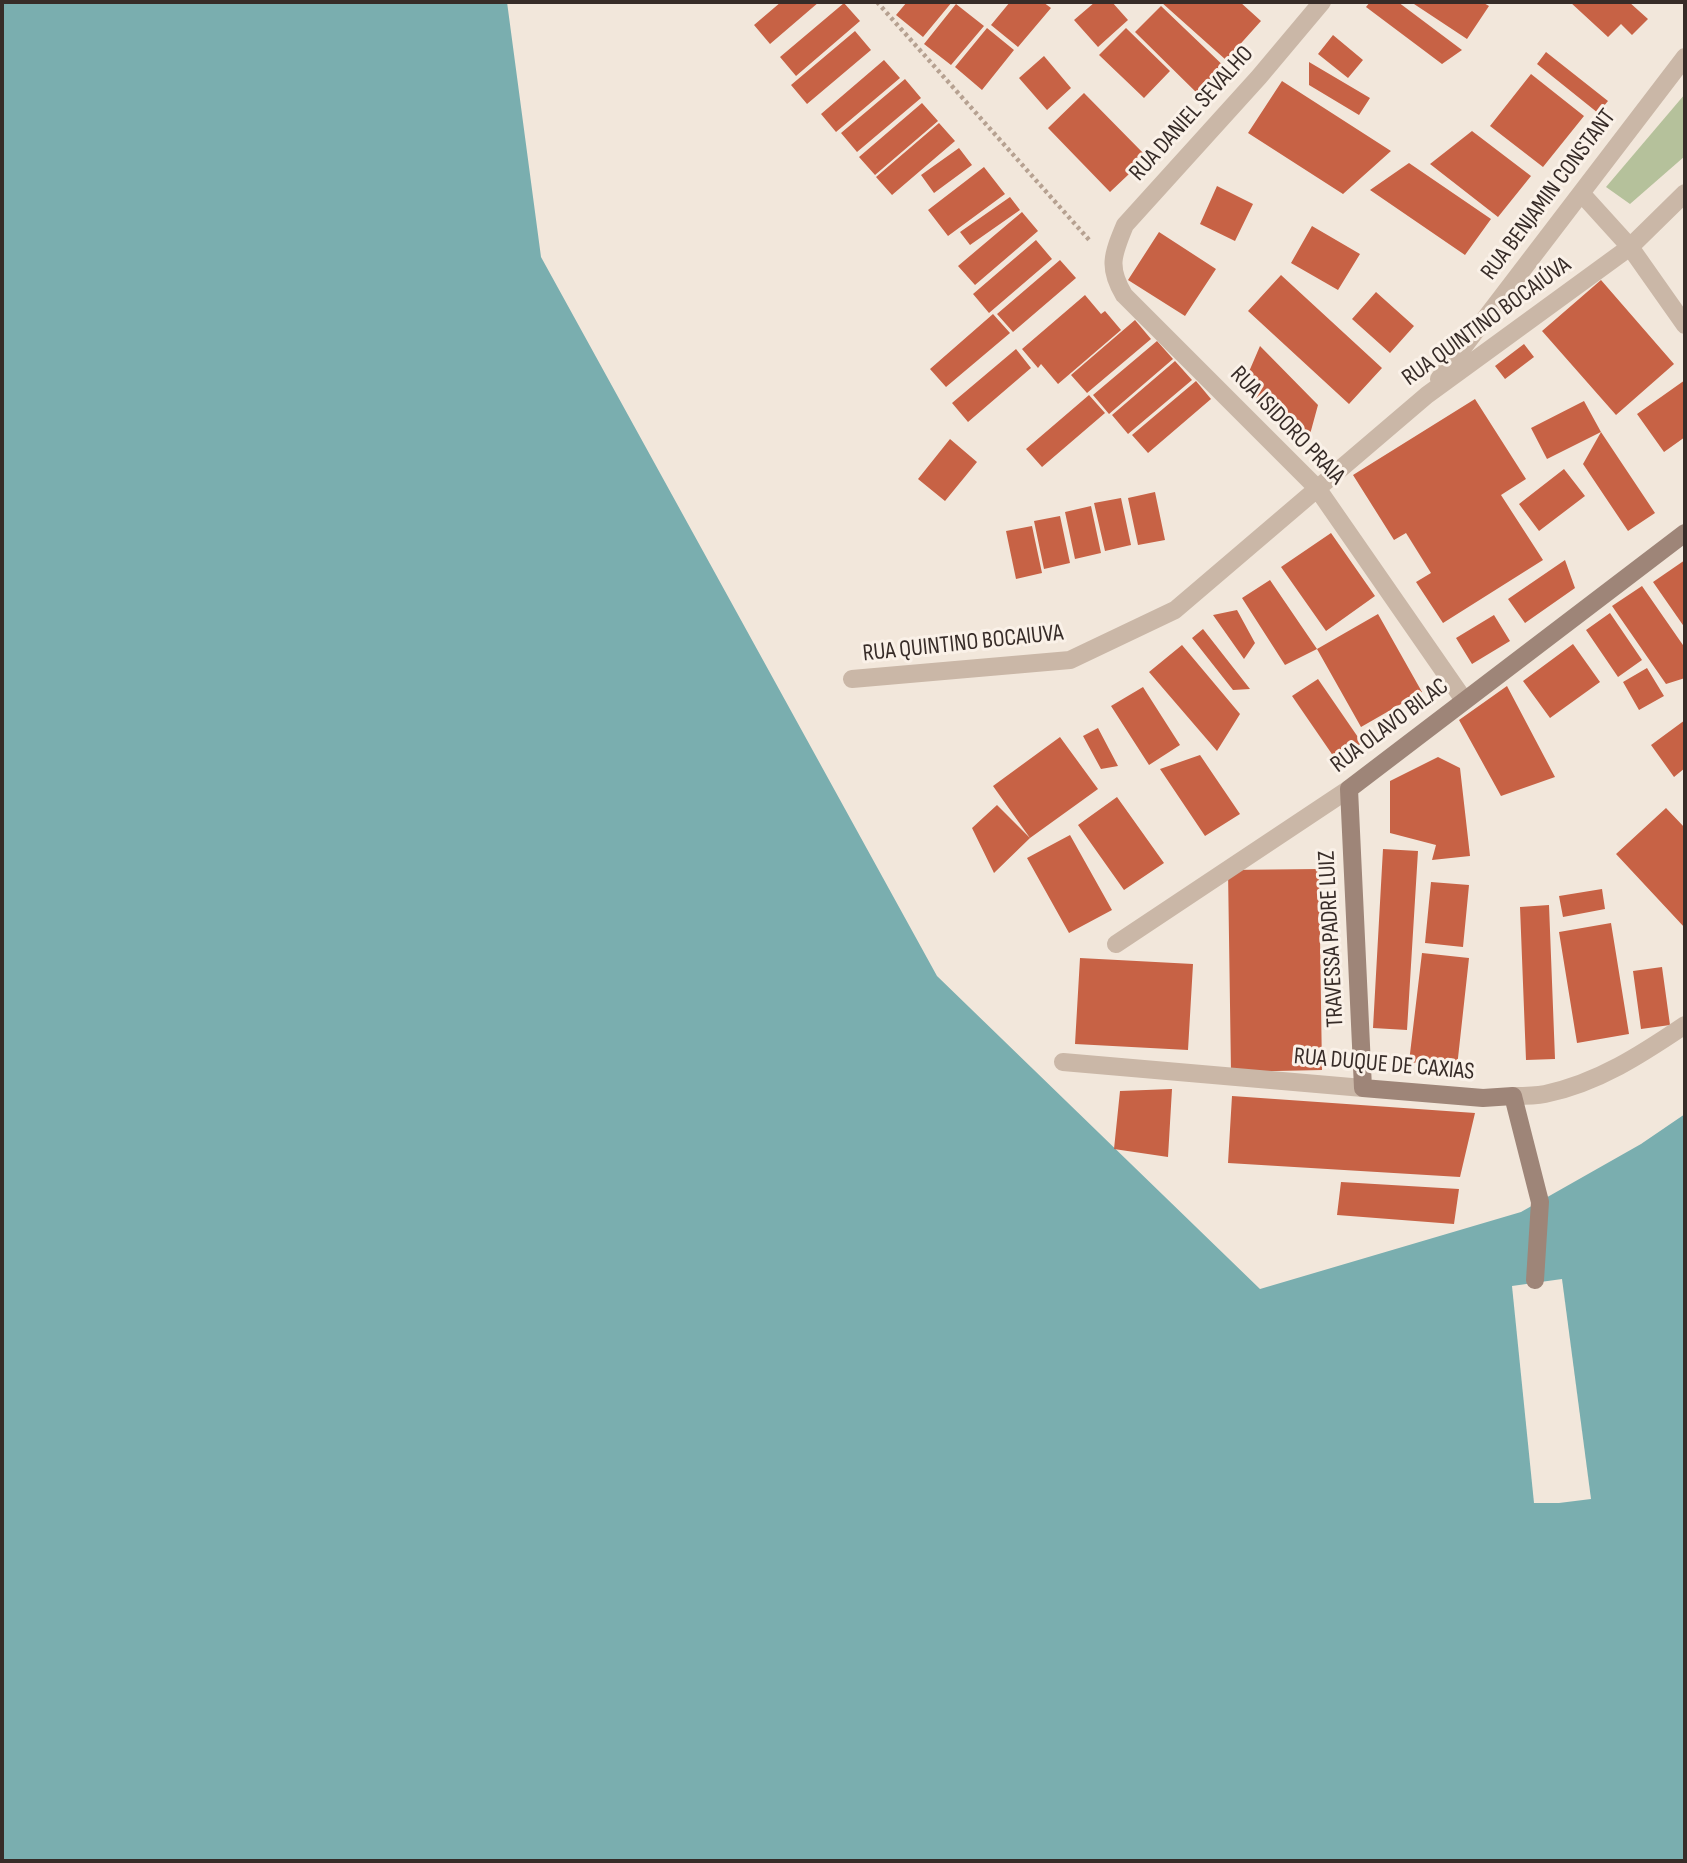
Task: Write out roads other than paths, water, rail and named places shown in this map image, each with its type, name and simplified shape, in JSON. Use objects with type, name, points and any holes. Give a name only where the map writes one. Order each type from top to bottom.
[{"type":"street","name":"RUA DANIEL SEVALHO","points":[[1113,266],[1116,246],[1125,225],[1259,77],[1322,2]]},
{"type":"street","name":"RUA BENJAMIN CONSTANT","points":[[1427,395],[1685,57]]},
{"type":"street","points":[[1581,193],[1630,247],[1685,325]]},
{"type":"street","name":"RUA QUINTINO BOCAIÚVA","points":[[1317,488],[1427,395],[1630,247],[1685,193]]},
{"type":"street","name":"RUA ISIDORO PRAIA","points":[[1113,266],[1115,280],[1124,295],[1317,488],[1464,700]]},
{"type":"street","name":"RUA QUINTINO BOCAIUVA","points":[[852,679],[1070,660],[1175,610],[1317,488]]},
{"type":"street","name":"RUA OLAVO BILAC","points":[[1116,944],[1349,789],[1685,533]]},
{"type":"street","name":"TRAVESSA PADRE LUIZ","points":[[1349,789],[1363,1088]]},
{"type":"street","name":"RUA DUQUE DE CAXIAS","points":[[1063,1062],[1483,1098],[1545,1094],[1595,1078],[1629,1062],[1685,1025]]},
{"type":"street","points":[[1513,1096],[1540,1202],[1535,1280]]},
{"type":"water","points":[[2,2],[507,2],[541,257],[937,976],[1260,1289],[1521,1212],[1641,1144],[1685,1114],[1685,1861],[2,1861]]}]
